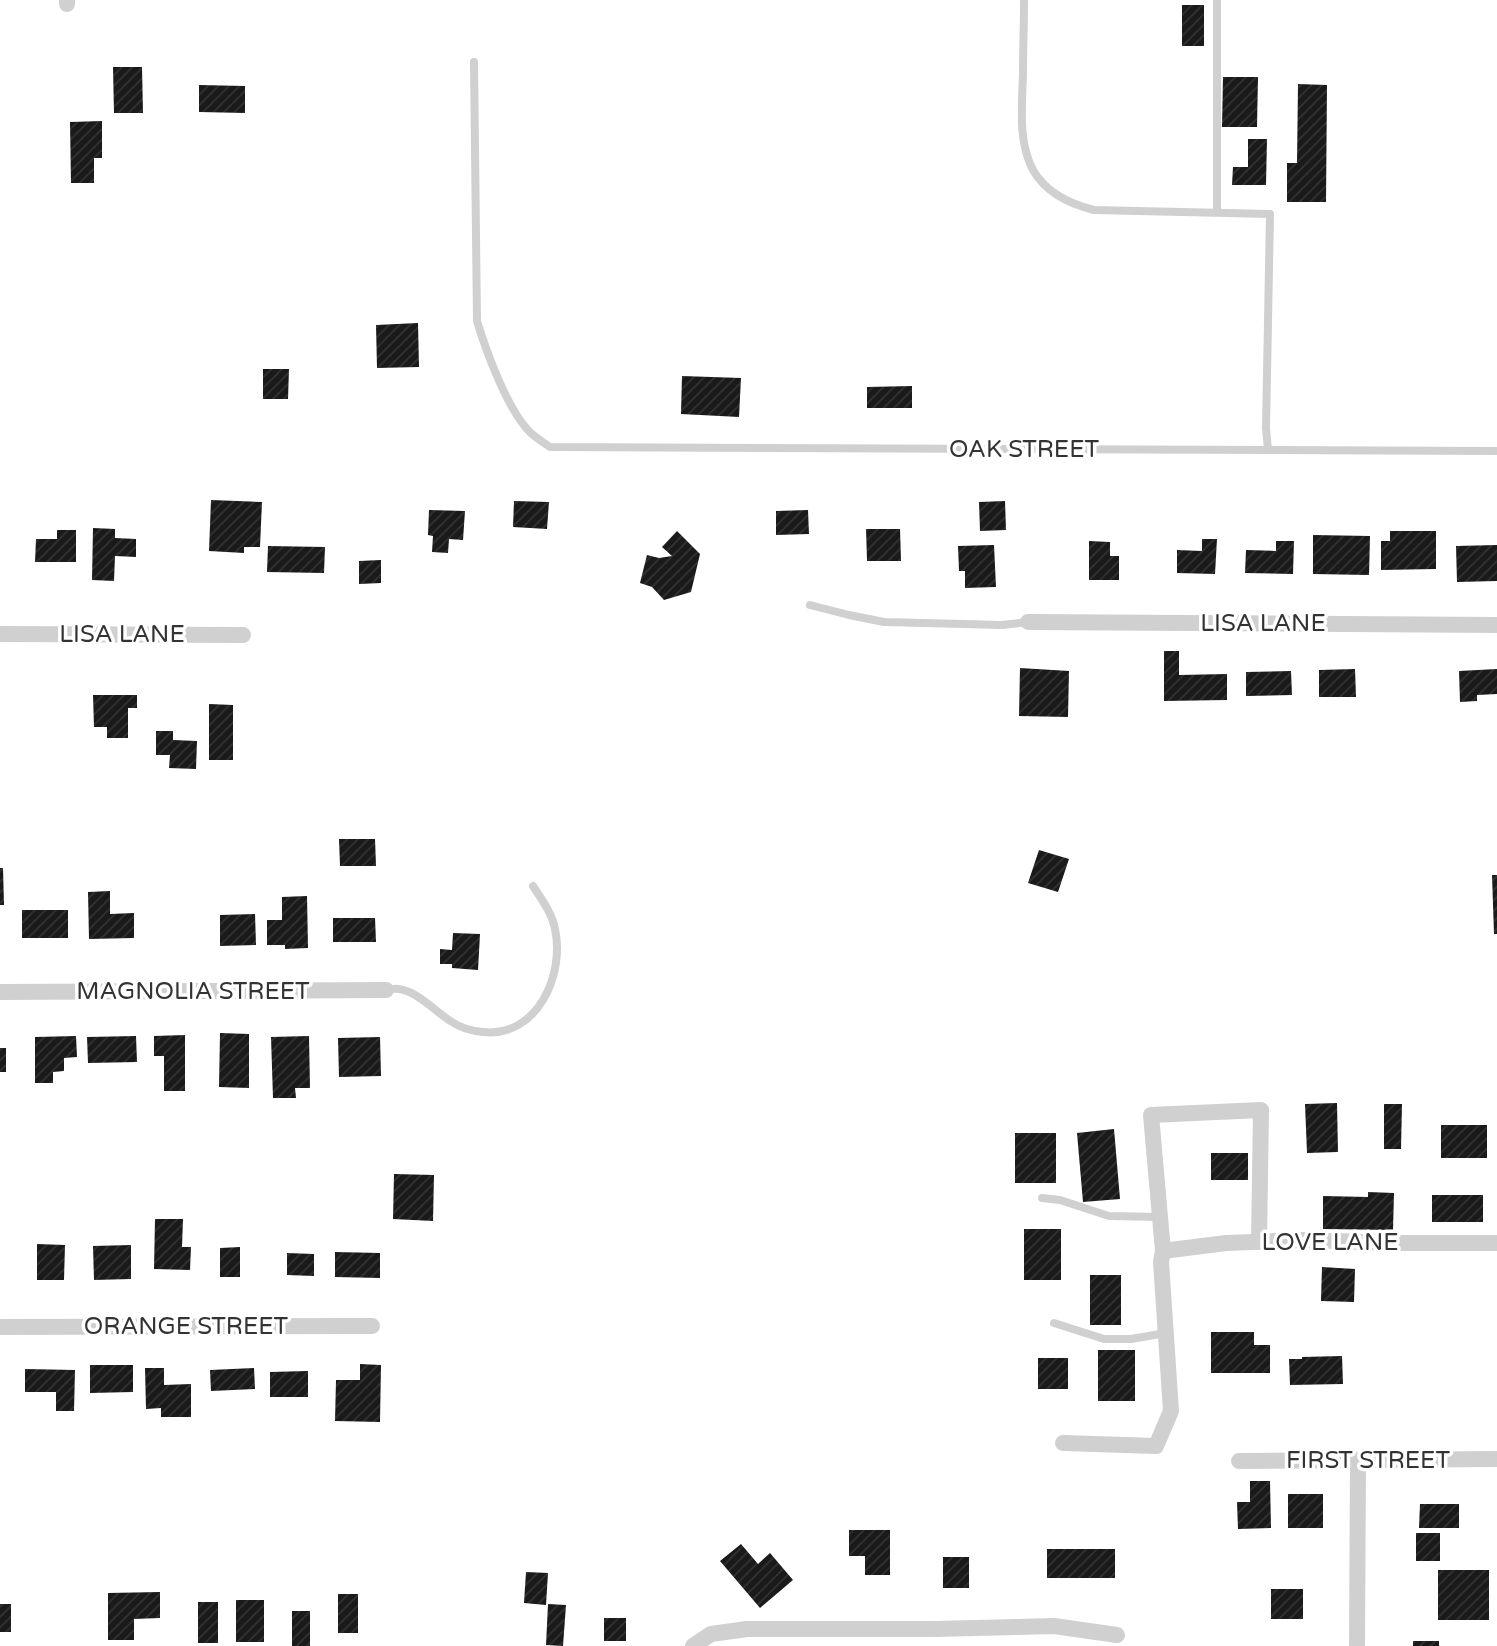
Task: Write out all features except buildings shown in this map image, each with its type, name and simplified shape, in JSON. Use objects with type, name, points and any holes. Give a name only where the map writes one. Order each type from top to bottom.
[{"type":"street","name":"LISA LANE","points":[[1028,622],[1497,625]]},
{"type":"street","name":"LISA LANE","points":[[0,634],[243,635]]},
{"type":"street","name":"MAGNOLIA STREET","points":[[0,992],[386,990]]},
{"type":"street","points":[[1063,1443],[1156,1446],[1171,1411],[1161,1262],[1163,1251],[1151,1115],[1261,1110],[1259,1241]]},
{"type":"street","name":"LOVE LANE","points":[[1163,1251],[1259,1241],[1497,1243]]},
{"type":"street","name":"ORANGE STREET","points":[[0,1326],[372,1326]]},
{"type":"street","name":"FIRST STREET","points":[[1239,1461],[1497,1459]]},
{"type":"street","points":[[1357,1646],[1358,1461]]},
{"type":"street","points":[[693,1646],[711,1634],[747,1629],[1054,1626],[1117,1635]]},
{"type":"lane","points":[[1024,0],[1022,125],[1027,153],[1034,171],[1048,188],[1062,199],[1094,210],[1270,214],[1266,428],[1268,450]]},
{"type":"lane","points":[[1217,0],[1217,212]]},
{"type":"lane","name":"OAK STREET","points":[[474,62],[477,321],[486,351],[520,419],[532,434],[550,447],[1497,451]]},
{"type":"lane","points":[[810,605],[884,622],[1002,625],[1028,622]]},
{"type":"lane","points":[[386,990],[398,989],[410,993],[452,1023],[485,1033],[503,1031],[531,1017],[548,992],[557,957],[556,932],[552,918],[533,886]]},
{"type":"lane","points":[[1042,1198],[1060,1200],[1109,1216],[1160,1217]]},
{"type":"lane","points":[[1054,1323],[1104,1339],[1131,1339],[1166,1333]]}]
